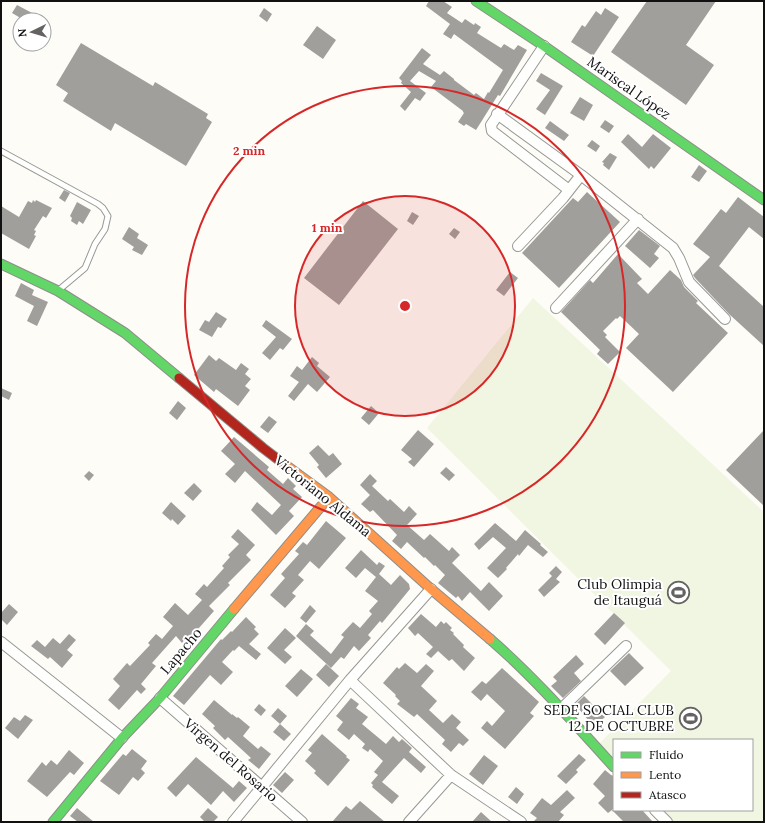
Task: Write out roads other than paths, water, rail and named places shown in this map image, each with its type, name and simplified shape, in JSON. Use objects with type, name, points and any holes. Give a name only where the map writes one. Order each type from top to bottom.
[{"type":"street","name":"Mariscal López","points":[[476,1],[544,46],[764,200]]},
{"type":"street","points":[[544,46],[491,125],[492,130],[569,190]]},
{"type":"street","points":[[497,114],[581,175],[673,248],[680,258],[689,282],[725,319]]},
{"type":"street","points":[[518,246],[581,175]]},
{"type":"street","points":[[556,308],[638,219]]},
{"type":"street","name":"Victoriano Aldama","points":[[1,264],[58,291],[125,333],[263,448],[329,497],[431,589],[505,652],[613,766]]},
{"type":"street","name":"Lapacho","points":[[53,822],[122,738],[160,698],[329,497]]},
{"type":"street","points":[[233,822],[350,680],[431,589]]},
{"type":"street","points":[[1,642],[122,738]]},
{"type":"street","points":[[560,710],[626,646]]},
{"type":"street","points":[[350,680],[451,775],[521,822]]},
{"type":"street","name":"Virgen del Rosario","points":[[160,698],[302,822]]},
{"type":"street","points":[[409,822],[451,775]]},
{"type":"street","points":[[656,811],[667,822]]},
{"type":"lane","points":[[1,151],[98,204],[103,208],[108,216],[105,229],[95,244],[85,268],[58,291]]},
{"type":"place","name":"Club Olimpia de Itauguá","points":[[678,592]]},
{"type":"place","name":"SEDE SOCIAL CLUB 12 DE OCTUBRE","points":[[690,718]]}]
